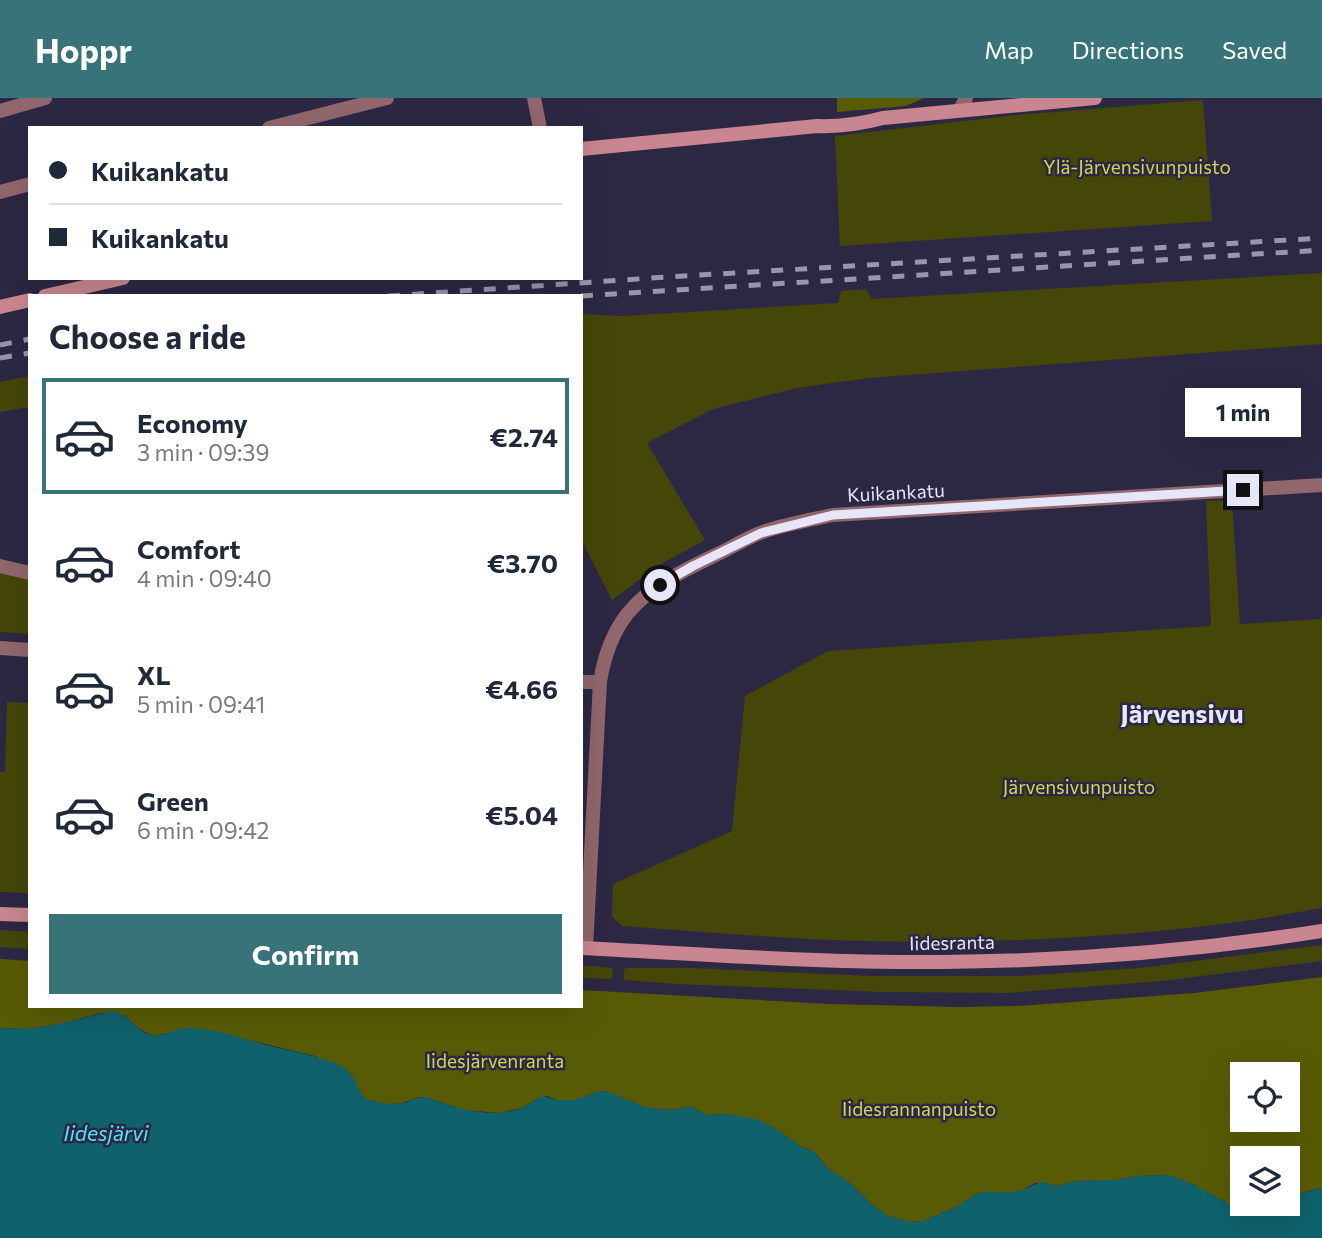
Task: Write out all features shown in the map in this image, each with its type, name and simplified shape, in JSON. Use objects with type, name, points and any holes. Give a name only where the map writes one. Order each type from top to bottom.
[{"type":"main road","points":[[583,149],[817,125],[844,126],[963,104],[1095,98]]},
{"type":"main road","points":[[54,294],[114,280]]},
{"type":"main road","points":[[0,307],[28,300]]},
{"type":"main road","points":[[0,914],[28,915]]},
{"type":"main road","name":"Iidesranta","points":[[584,948],[729,956],[943,962],[1145,953],[1322,931]]},
{"type":"street","points":[[0,111],[45,98]]},
{"type":"street","points":[[277,126],[387,98]]},
{"type":"street","points":[[534,98],[540,126]]},
{"type":"street","points":[[0,192],[28,185]]},
{"type":"street","name":"Kuikankatu","points":[[584,948],[603,665],[609,646],[627,614],[643,597],[660,585],[761,533],[833,515],[1322,485]]},
{"type":"street","points":[[0,566],[28,573]]},
{"type":"street","points":[[0,648],[28,650]]},
{"type":"street","points":[[583,682],[600,682]]},
{"type":"green space","points":[[837,98],[924,98],[906,106],[837,112]]},
{"type":"green space","name":"Ylä-Järvensivunpuisto","points":[[1203,100],[1212,221],[840,246],[835,136],[1016,115]]},
{"type":"green space","points":[[1322,273],[1322,344],[869,378],[797,388],[713,409],[647,443],[705,540],[659,565],[612,600],[583,543],[583,314],[623,316],[838,303],[841,291],[866,289],[872,299]]},
{"type":"green space","points":[[28,376],[28,407],[0,412],[0,382]]},
{"type":"green space","name":"Järvensivunpuisto","points":[[1232,500],[1240,624],[1322,619],[1322,908],[1238,922],[1145,932],[959,942],[836,940],[714,933],[622,926],[612,916],[613,884],[732,831],[745,696],[828,651],[1211,626],[1206,501]]},
{"type":"green space","points":[[0,572],[28,579],[28,634],[0,632]]},
{"type":"green space","points":[[7,702],[28,703],[28,893],[0,892],[0,772],[5,772]]},
{"type":"green space","points":[[0,930],[28,932],[28,949],[0,947]]},
{"type":"green space","points":[[1322,945],[1322,961],[1162,981],[1007,993],[882,992],[624,980],[626,968],[692,968],[871,976],[1021,976],[1140,968]]},
{"type":"green space","name":"Iidesrannanpuisto","points":[[0,959],[28,961],[28,1008],[583,1008],[583,990],[828,1004],[1019,1006],[1194,993],[1322,977],[1322,1188],[1300,1195],[1300,1146],[1230,1146],[1230,1206],[1175,1177],[1138,1176],[1072,1182],[1058,1186],[1035,1183],[1015,1192],[983,1192],[924,1221],[909,1222],[886,1215],[850,1183],[828,1169],[810,1150],[773,1127],[756,1120],[726,1114],[707,1115],[691,1107],[672,1110],[647,1108],[605,1091],[576,1100],[557,1100],[547,1096],[522,1108],[499,1113],[464,1110],[425,1097],[384,1104],[366,1099],[361,1095],[352,1076],[315,1056],[212,1031],[187,1028],[153,1036],[138,1028],[124,1015],[100,1013],[61,1024],[28,1029],[0,1028]]},
{"type":"green space","points":[[583,965],[611,968],[612,978],[583,978]]},
{"type":"water","name":"Iidesjärvi","points":[[111,1011],[122,1015],[140,1030],[151,1035],[183,1028],[198,1028],[306,1054],[347,1070],[364,1097],[382,1103],[404,1103],[425,1097],[460,1108],[495,1113],[519,1109],[543,1096],[557,1100],[575,1100],[605,1091],[647,1108],[672,1110],[691,1107],[707,1115],[726,1114],[756,1119],[814,1152],[828,1169],[850,1183],[886,1215],[909,1222],[924,1221],[983,1192],[1015,1192],[1041,1182],[1058,1186],[1072,1182],[1164,1175],[1194,1185],[1224,1201],[1230,1206],[1230,1216],[1300,1216],[1300,1195],[1322,1188],[1322,1238],[0,1238],[0,1028],[42,1027]]},
{"type":"railway","points":[[417,294],[1322,238]]},
{"type":"railway","points":[[583,296],[1322,250]]},
{"type":"railway","points":[[0,345],[28,339]]},
{"type":"railway","points":[[0,358],[28,353]]},
{"type":"district","name":"Järvensivu","points":[[1182,712]]},
{"type":"route","points":[[660,585],[761,533],[833,515],[1243,490]]},
{"type":"park label","name":"Iidesjärvenranta","points":[[495,1060]]}]
